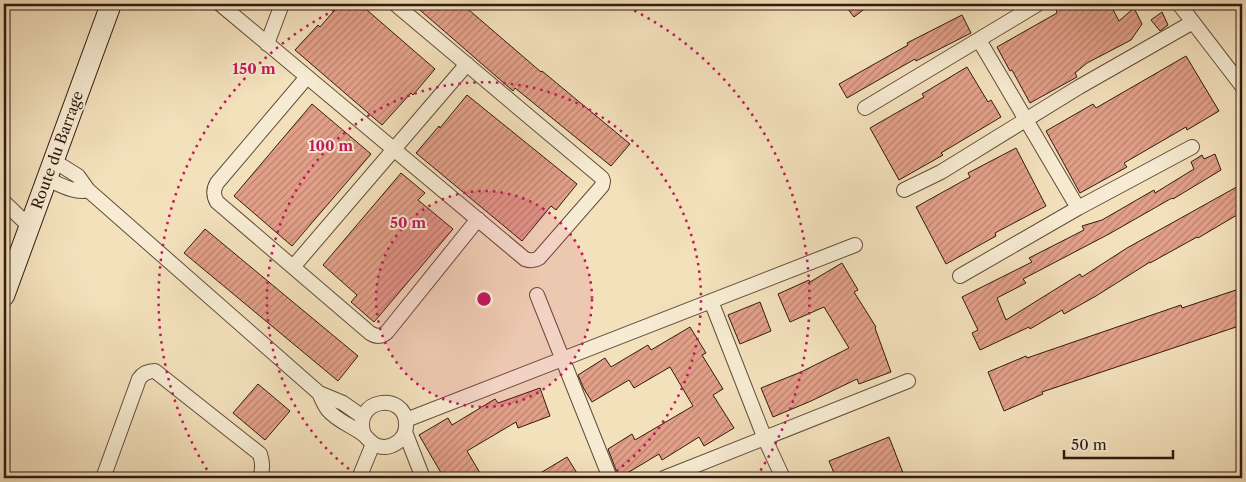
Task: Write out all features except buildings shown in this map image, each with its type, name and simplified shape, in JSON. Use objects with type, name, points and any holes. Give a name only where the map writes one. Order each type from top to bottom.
[{"type":"main road","name":"Route du Barrage","points":[[4,296],[111,4]]},
{"type":"street","points":[[220,4],[525,259],[532,261],[539,258],[602,186],[603,181],[394,4]]},
{"type":"street","points":[[268,44],[282,4]]},
{"type":"street","points":[[866,108],[1038,4]]},
{"type":"street","points":[[1179,4],[1242,86]]},
{"type":"street","points":[[904,190],[941,172],[1079,88],[1193,22]]},
{"type":"street","points":[[979,40],[1078,208]]},
{"type":"street","points":[[293,267],[467,64]]},
{"type":"street","points":[[307,77],[217,183],[214,188],[214,198],[370,332],[377,336],[387,332],[478,219]]},
{"type":"street","points":[[960,276],[1078,208],[1192,147]]},
{"type":"street","points":[[50,170],[78,176],[88,190],[319,393],[343,403],[363,417]]},
{"type":"street","points":[[4,202],[29,226]]},
{"type":"street","points":[[319,393],[328,410],[333,415],[380,447],[392,446],[402,438],[406,426],[563,359],[855,246]]},
{"type":"street","points":[[537,295],[610,478]]},
{"type":"street","points":[[711,301],[764,439],[783,478]]},
{"type":"street","points":[[103,478],[139,380],[146,372],[155,370],[260,454],[262,459],[260,478]]},
{"type":"street","points":[[664,478],[908,381]]},
{"type":"street","points":[[359,478],[369,440],[362,430],[363,417],[371,407],[383,402],[400,409],[423,478]]}]
